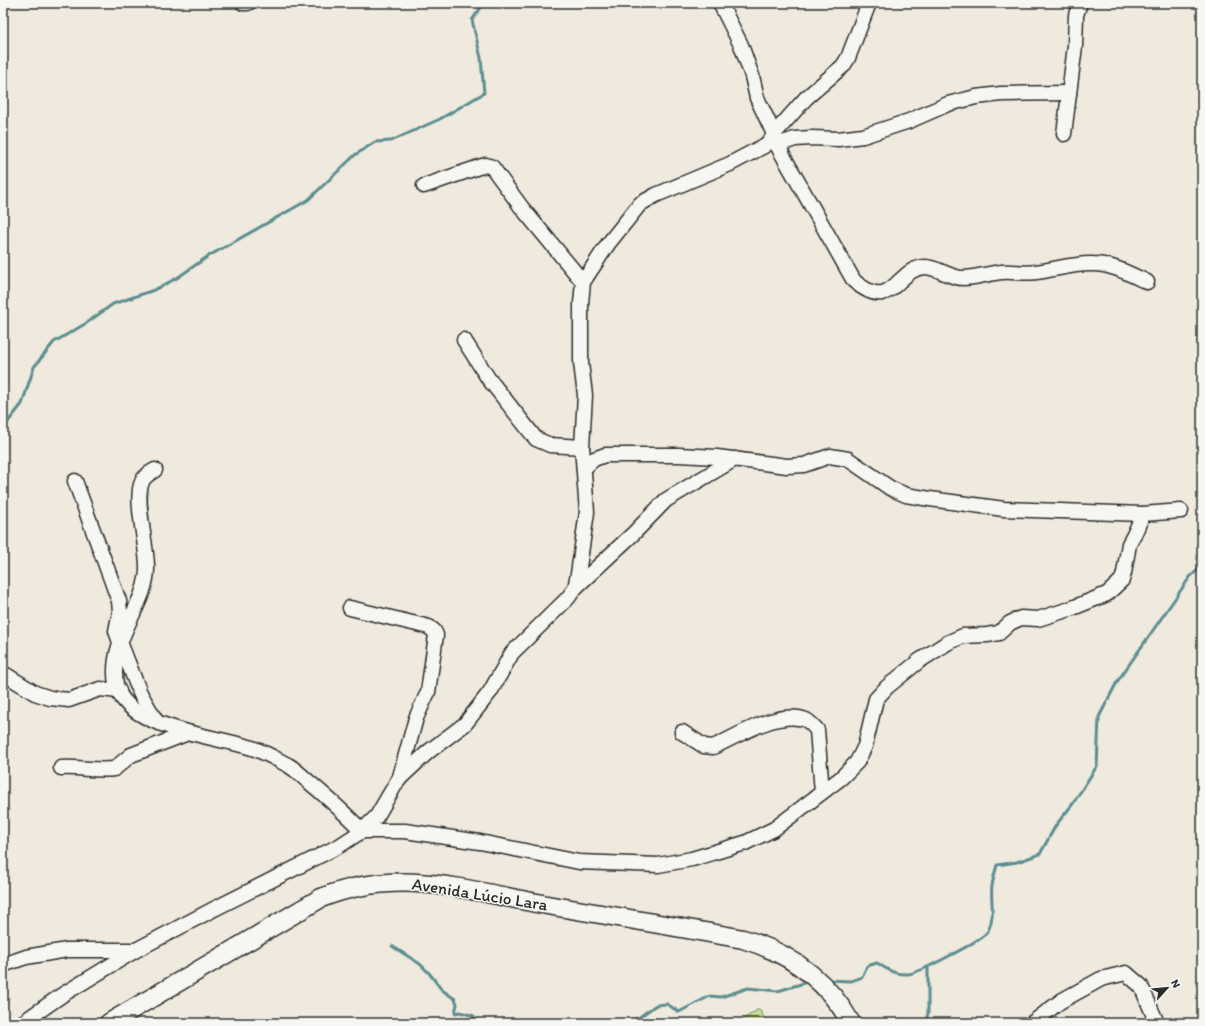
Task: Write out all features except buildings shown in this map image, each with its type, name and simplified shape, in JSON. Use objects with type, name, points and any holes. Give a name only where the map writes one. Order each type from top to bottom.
[{"type":"main road","name":"Avenida Lúcio Lara","points":[[109,1023],[321,898],[356,886],[383,882],[412,881],[467,889],[736,938],[760,944],[778,951],[809,972],[837,1001],[851,1023]]},
{"type":"street","points":[[243,3],[248,3]]},
{"type":"street","points":[[720,3],[741,45],[752,76],[757,98],[774,139],[854,281],[861,287],[871,292],[881,293],[889,291],[916,269],[925,267],[961,278],[1002,272],[1034,273],[1094,264],[1122,270],[1147,282]]},
{"type":"street","points":[[575,588],[586,512],[582,447],[585,394],[580,363],[581,303],[583,282],[608,244],[640,204],[656,195],[730,164],[774,139],[806,98],[843,66],[848,58],[869,3]]},
{"type":"street","points":[[1064,134],[1075,46],[1076,5]]},
{"type":"street","points":[[774,139],[838,139],[863,136],[909,121],[948,104],[976,97],[1002,94],[1069,93]]},
{"type":"street","points":[[424,186],[479,167],[486,165],[492,166],[522,208],[583,282]]},
{"type":"street","points":[[464,340],[488,378],[501,392],[522,423],[536,439],[550,445],[582,447]]},
{"type":"street","points":[[584,468],[594,459],[605,455],[679,455],[735,459],[787,466],[804,465],[830,456],[848,459],[890,488],[906,495],[930,499],[1004,509],[1143,514],[1181,511]]},
{"type":"street","points":[[398,780],[428,752],[465,724],[490,692],[512,653],[558,609],[575,588],[601,565],[673,495],[735,459]]},
{"type":"street","points":[[155,470],[144,477],[141,484],[140,498],[148,566],[146,578],[120,642],[116,661],[116,683],[123,699],[136,711],[156,722],[188,733],[255,749],[289,766],[339,806],[362,831],[405,831],[480,842],[579,862],[658,865],[692,859],[745,843],[774,829],[842,778],[857,762],[865,746],[876,699],[887,687],[919,661],[947,642],[963,636],[987,636],[998,633],[1010,623],[1021,618],[1038,619],[1070,609],[1107,594],[1122,580],[1129,544],[1143,514]]},
{"type":"street","points":[[74,481],[119,601],[120,611],[116,631],[140,693],[156,722]]},
{"type":"street","points":[[22,1023],[62,995],[136,950],[339,846],[362,831],[377,816],[398,780],[416,718],[428,692],[436,635],[429,627],[350,608]]},
{"type":"street","points":[[3,673],[35,693],[50,698],[69,700],[100,689],[119,691]]},
{"type":"street","points":[[682,732],[704,746],[714,747],[766,722],[792,717],[807,720],[817,730],[822,792]]},
{"type":"street","points":[[61,768],[75,767],[89,770],[102,768],[114,769],[131,755],[188,733]]},
{"type":"street","points":[[3,965],[26,957],[67,950],[136,950]]},
{"type":"street","points":[[1032,1023],[1061,1001],[1101,979],[1126,973],[1141,986],[1157,1023]]},
{"type":"green space","points":[[759,1009],[767,1023],[737,1023]]},
{"type":"waterway","points":[[3,428],[22,404],[34,367],[54,342],[85,324],[113,304],[154,290],[177,278],[207,257],[308,200],[355,155],[375,142],[391,141],[440,119],[484,93],[481,58],[472,20],[484,3]]},
{"type":"waterway","points":[[1202,536],[1200,540],[1202,550]]},
{"type":"waterway","points":[[826,980],[851,981],[862,977],[867,966],[877,963],[899,974],[908,974],[937,962],[975,941],[988,931],[992,919],[992,886],[997,865],[1017,862],[1040,854],[1056,825],[1072,805],[1097,766],[1099,717],[1117,682],[1190,577],[1202,566]]},
{"type":"waterway","points":[[392,946],[420,964],[442,990],[455,999],[457,1004],[455,1013],[460,1012],[474,1016],[472,1023]]},
{"type":"waterway","points":[[926,1023],[928,1013],[928,968]]},
{"type":"waterway","points":[[626,1023],[638,1018],[656,1005],[667,1004],[679,1012],[710,996],[721,997],[748,988],[778,991],[804,983]]}]
